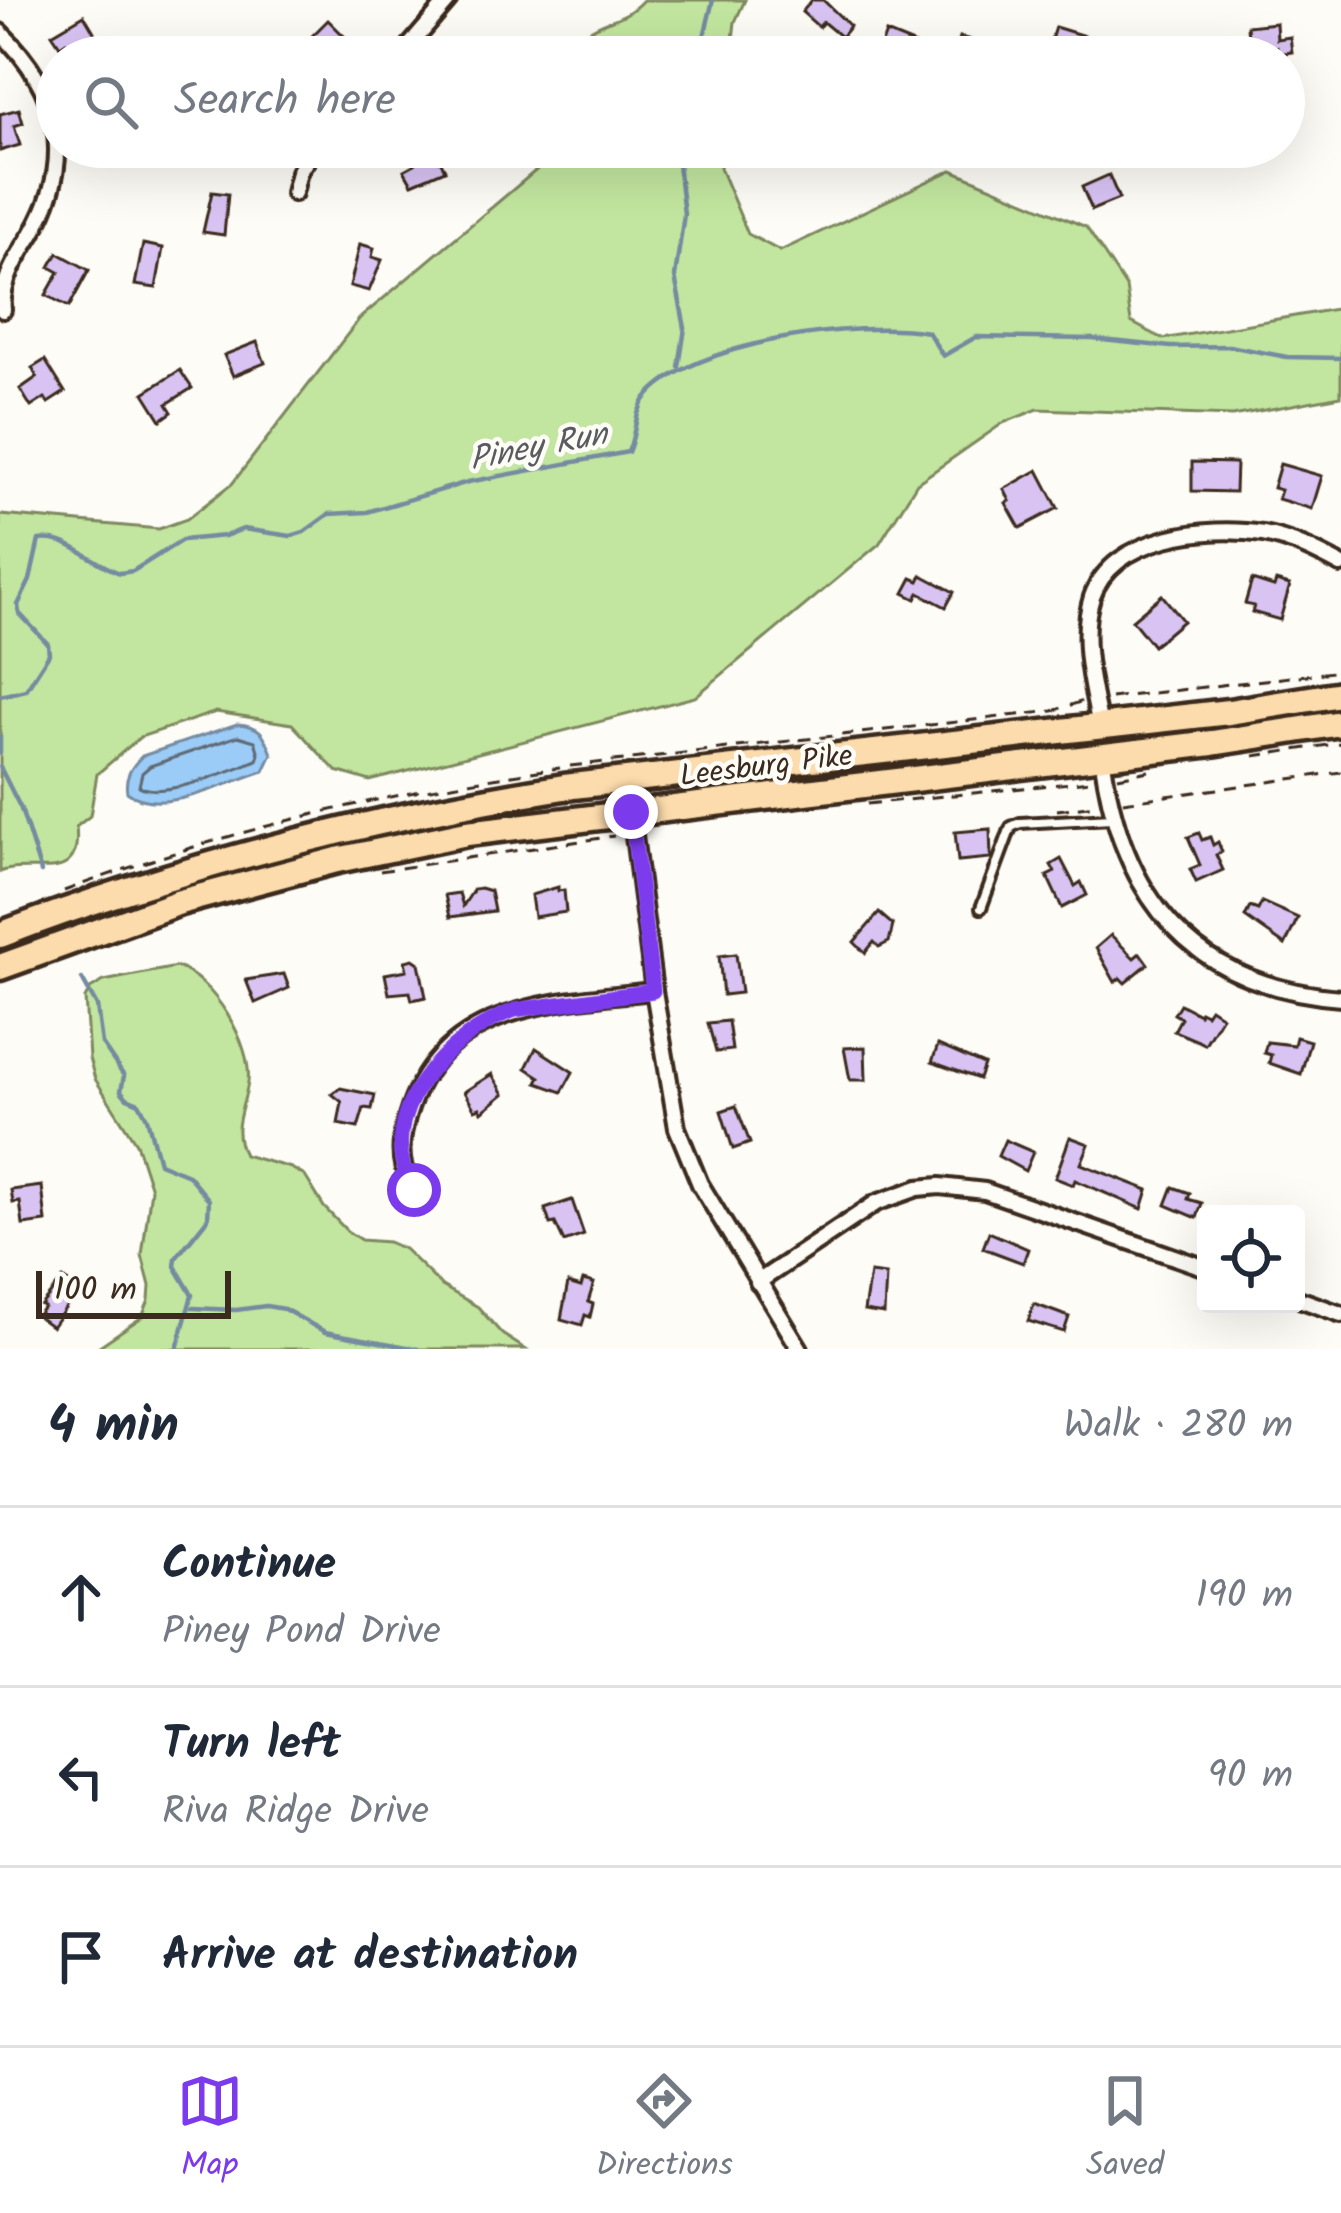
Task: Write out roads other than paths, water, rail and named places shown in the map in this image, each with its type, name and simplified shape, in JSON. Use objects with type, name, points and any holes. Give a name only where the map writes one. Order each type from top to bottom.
[{"type":"highway","name":"Leesburg Pike","points":[[0,935],[171,874],[457,803],[1275,706],[1341,694]]},
{"type":"highway","points":[[1102,755],[1111,743],[1126,736],[1224,724],[1275,706]]},
{"type":"highway","name":"Leesburg Pike","points":[[0,967],[180,902],[337,860],[467,833],[1341,723]]},
{"type":"street","points":[[418,36],[449,0]]},
{"type":"street","points":[[0,32],[36,74]]},
{"type":"street","points":[[3,310],[4,287],[41,218],[55,168]]},
{"type":"street","points":[[294,193],[302,168]]},
{"type":"street","points":[[1100,726],[1087,620],[1093,593],[1109,569],[1134,551],[1172,538],[1222,532],[1262,534],[1293,542],[1341,565]]},
{"type":"street","points":[[1102,755],[1110,811],[1135,875],[1150,899],[1188,939],[1257,981],[1341,998]]},
{"type":"street","points":[[631,812],[672,1108],[687,1156],[800,1349]]},
{"type":"street","points":[[425,1201],[403,1167],[401,1140],[415,1096],[454,1043],[515,1010],[653,991]]},
{"type":"street","points":[[758,1282],[876,1203],[940,1186],[985,1191],[1197,1265]]},
{"type":"street","points":[[1305,1301],[1341,1314]]},
{"type":"lane","points":[[981,908],[1011,827],[1110,811]]},
{"type":"water","points":[[237,724],[256,729],[267,741],[272,754],[264,771],[175,800],[141,799],[127,792],[130,772],[142,756]]},
{"type":"waterway","points":[[704,36],[713,0]]},
{"type":"waterway","points":[[679,168],[684,214],[675,277],[685,328],[679,367]]},
{"type":"waterway","name":"Piney Run","points":[[0,696],[26,690],[49,654],[48,644],[19,613],[18,605],[30,580],[39,540],[70,546],[120,573],[133,571],[182,540],[225,536],[243,529],[291,536],[329,514],[367,512],[468,482],[628,452],[645,399],[667,379],[736,349],[820,333],[898,329],[928,332],[943,356],[976,337],[1229,346],[1287,357],[1341,358]]},
{"type":"waterway","name":"Piney Run","points":[[0,736],[0,753]]},
{"type":"waterway","name":"Piney Run","points":[[0,767],[21,809],[41,872]]},
{"type":"waterway","name":"Piney Run","points":[[82,979],[97,1006],[102,1044],[124,1076],[121,1091],[139,1103],[147,1118],[159,1163],[188,1175],[209,1200],[208,1218],[176,1258],[175,1266],[192,1295],[177,1349]]},
{"type":"waterway","points":[[193,1308],[284,1309],[325,1332],[418,1349]]}]
